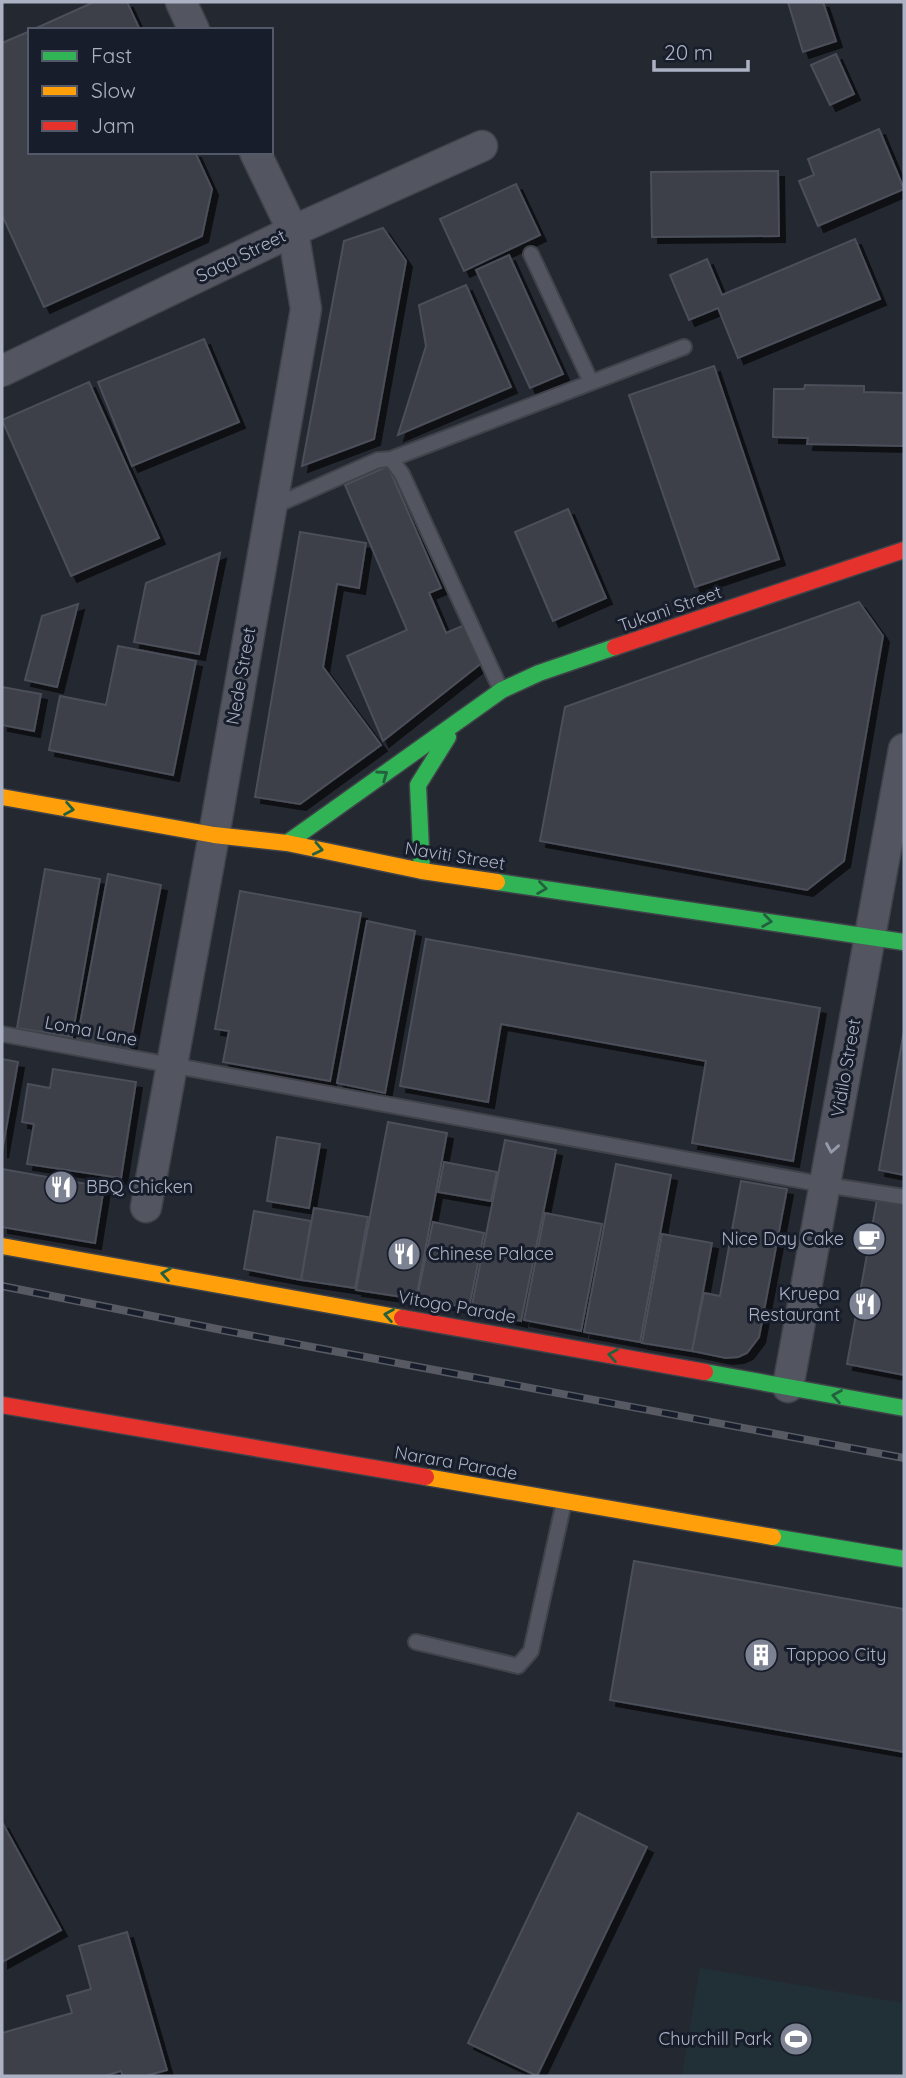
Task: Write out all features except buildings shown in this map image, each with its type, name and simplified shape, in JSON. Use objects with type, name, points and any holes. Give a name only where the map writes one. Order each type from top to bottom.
[{"type":"main road","name":"Tukani Street","points":[[287,843],[502,690],[540,673],[904,550]]},
{"type":"main road","name":"Tukani Street","points":[[422,871],[418,785],[457,723]]},
{"type":"main road","name":"Naviti Street","points":[[2,797],[214,835],[287,843],[422,871],[904,942]]},
{"type":"main road","name":"Vitogo Parade","points":[[2,1245],[904,1408]]},
{"type":"main road","name":"Narara Parade","points":[[2,1405],[904,1559]]},
{"type":"street","points":[[181,2],[193,28]]},
{"type":"street","name":"Saqa Street","points":[[2,371],[293,231],[482,146]]},
{"type":"street","name":"Nede Street","points":[[146,1207],[306,309],[293,231],[256,154]]},
{"type":"street","name":"Vidilo Street","points":[[788,1387],[868,935],[904,749]]},
{"type":"lane","points":[[531,254],[592,383]]},
{"type":"lane","points":[[270,508],[377,460],[391,459],[684,347]]},
{"type":"lane","points":[[391,459],[402,474],[502,690]]},
{"type":"lane","name":"Loma Lane","points":[[2,1034],[825,1185],[904,1197]]},
{"type":"lane","points":[[416,1642],[518,1666],[531,1651],[564,1501]]},
{"type":"shaded area","name":"Churchill Park","points":[[700,1968],[904,2003],[904,2076],[682,2076]]},
{"type":"railway","points":[[2,1286],[904,1458]]},
{"type":"traffic: fast","points":[[287,843],[502,690],[539,673],[615,647]]},
{"type":"traffic: fast","points":[[422,871],[418,785],[448,737]]},
{"type":"traffic: fast","points":[[497,882],[904,942]]},
{"type":"traffic: fast","points":[[705,1372],[904,1408]]},
{"type":"traffic: fast","points":[[773,1537],[904,1559]]},
{"type":"traffic: slow","points":[[2,797],[214,835],[287,843],[422,871],[497,882]]},
{"type":"traffic: slow","points":[[2,1246],[402,1318]]},
{"type":"traffic: slow","points":[[426,1477],[773,1537]]},
{"type":"traffic: jam","points":[[615,647],[904,550]]},
{"type":"traffic: jam","points":[[402,1318],[705,1372]]},
{"type":"traffic: jam","points":[[2,1405],[426,1477]]},
{"type":"place","name":"BBQ Chicken","points":[[61,1187]]},
{"type":"place","name":"Nice Day Cake","points":[[869,1239]]},
{"type":"place","name":"Chinese Palace","points":[[404,1254]]},
{"type":"place","name":"Kruepa Restaurant","points":[[865,1304]]},
{"type":"place","name":"Tappoo City","points":[[761,1655]]},
{"type":"place","name":"Churchill Park","points":[[796,2039]]}]
